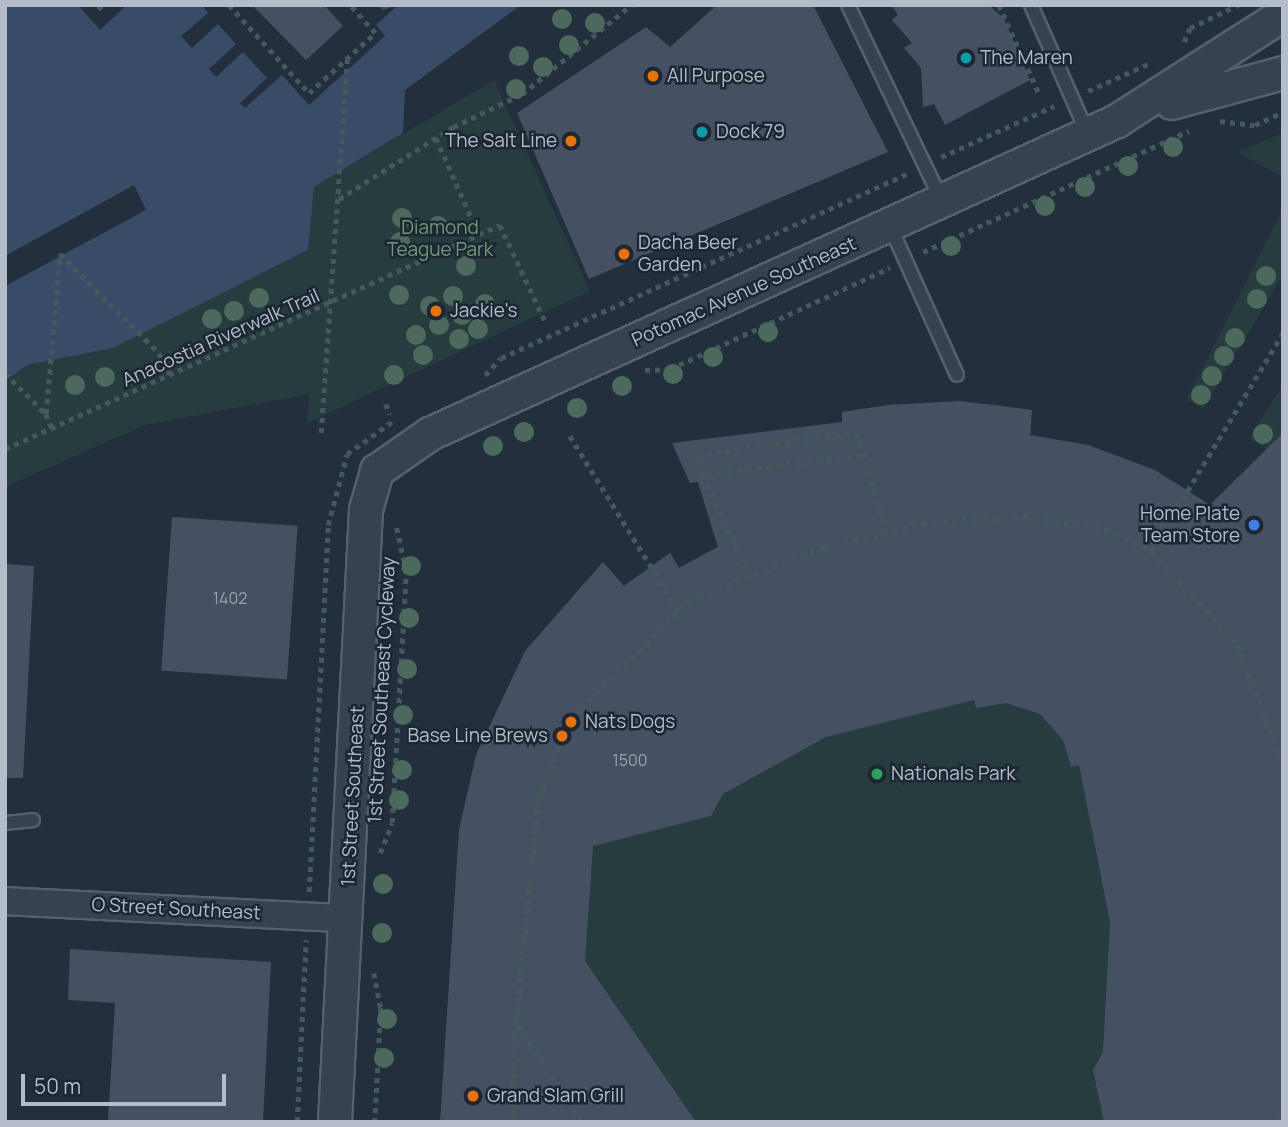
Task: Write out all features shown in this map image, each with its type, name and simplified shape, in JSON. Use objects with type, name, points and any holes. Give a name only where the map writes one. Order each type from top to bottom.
[{"type":"street","name":"Potomac Avenue Southeast","points":[[377,471],[430,434],[1117,121],[1283,15]]},
{"type":"street","name":"Potomac Avenue Southeast","points":[[1117,121],[1283,73]]},
{"type":"street","name":"1st Street Southeast","points":[[335,1122],[366,510],[377,471]]},
{"type":"street","name":"O Street Southeast","points":[[5,901],[346,918]]},
{"type":"lane","points":[[848,5],[942,202]]},
{"type":"lane","points":[[1031,5],[1088,135]]},
{"type":"lane","points":[[890,226],[957,375]]},
{"type":"lane","points":[[5,823],[33,820]]},
{"type":"path","points":[[229,5],[309,93],[375,33],[350,5]]},
{"type":"path","points":[[339,199],[436,138],[522,94],[631,5]]},
{"type":"path","points":[[999,5],[1039,93]]},
{"type":"path","points":[[1178,49],[1189,28],[1238,5]]},
{"type":"path","points":[[1086,91],[1160,58]]},
{"type":"path","points":[[347,59],[332,302],[500,225],[545,323]]},
{"type":"path","points":[[943,157],[1057,104]]},
{"type":"path","points":[[638,372],[670,369],[1205,124],[1255,125],[1283,112]]},
{"type":"path","points":[[436,138],[479,235]]},
{"type":"path","points":[[479,379],[500,358],[913,170]]},
{"type":"path","points":[[46,414],[60,254],[159,353],[170,375]]},
{"type":"path","name":"Anacostia Riverwalk Trail","points":[[5,449],[332,302],[321,433]]},
{"type":"path","points":[[1151,551],[1283,333]]},
{"type":"path","points":[[5,373],[46,414],[52,428]]},
{"type":"path","points":[[386,404],[390,414]]},
{"type":"path","points":[[311,846],[328,524],[347,453],[405,414]]},
{"type":"path","points":[[749,573],[703,475],[696,454],[857,433],[861,456],[886,531]]},
{"type":"path","points":[[570,436],[678,610]]},
{"type":"path","points":[[703,475],[861,456]]},
{"type":"path","points":[[514,1122],[516,1024],[538,798],[562,736],[581,708],[678,610],[749,573],[886,531],[1025,516],[1106,529],[1151,551],[1238,645],[1283,765]]},
{"type":"path","name":"1st Street Southeast Cycleway","points":[[378,864],[392,823],[406,572],[396,519]]},
{"type":"path","points":[[373,961],[381,1008],[375,1122]]},
{"type":"path","points":[[297,1122],[304,971]]},
{"type":"path","points":[[516,1024],[581,1122]]},
{"type":"path","points":[[1278,1122],[1283,1105]]},
{"type":"path","points":[[513,1111],[520,1122]]},
{"type":"green space","name":"Diamond Teague Park","points":[[494,80],[590,291],[307,423],[309,394],[145,425],[5,487],[5,381],[27,365],[113,348],[308,251],[314,187]]},
{"type":"green space","points":[[1283,133],[1283,177],[1240,154],[1239,151]]},
{"type":"green space","points":[[1283,208],[1283,275],[1203,409],[1187,399]]},
{"type":"green space","name":"Nationals Park","points":[[1283,385],[1283,1122],[440,1122],[459,830],[476,755],[525,651],[603,562],[623,586],[670,552],[679,567],[717,547],[698,482],[672,443],[842,422],[842,412],[870,408],[875,447],[893,445],[890,404],[996,404],[1032,410],[1031,435],[1088,445],[1155,470],[1210,505],[1266,449],[1249,438]]},
{"type":"water","points":[[5,5],[521,5],[405,90],[403,133],[314,187],[308,250],[113,348],[27,365],[5,381]]},
{"type":"pier","points":[[78,5],[127,5],[100,30]]},
{"type":"pier","points":[[202,5],[378,5],[383,10],[398,5],[376,25],[385,36],[309,105],[282,75],[245,108],[240,103],[267,78],[243,52],[216,77],[209,69],[236,44],[218,24],[192,48],[181,36],[208,13]]},
{"type":"pier","points":[[134,185],[146,210],[5,286],[5,256]]},
{"type":"building","points":[[252,5],[324,5],[343,26],[306,60]]},
{"type":"building","name":"Dock 79","points":[[717,5],[813,5],[888,152],[589,279],[517,113],[646,27],[670,47]]},
{"type":"building","name":"The Maren","points":[[891,5],[989,5],[1004,19],[1030,80],[945,125],[934,104],[923,107],[921,68],[904,48],[912,43],[892,20],[898,15]]},
{"type":"building","name":"Nationals Park","points":[[960,401],[1032,410],[1030,435],[1088,445],[1155,470],[1210,505],[1283,433],[1283,1122],[1104,1122],[1093,1070],[1103,1052],[1110,922],[1079,765],[1071,767],[1063,740],[1040,714],[1006,703],[976,708],[974,700],[826,737],[723,794],[711,816],[593,846],[585,961],[696,1122],[440,1122],[459,830],[476,755],[525,651],[603,562],[624,586],[670,553],[679,568],[718,547],[698,482],[690,483],[672,443],[842,422],[842,412],[888,405]]},
{"type":"building","points":[[172,517],[298,526],[287,679],[161,671]]},
{"type":"building","points":[[5,564],[34,566],[23,778],[5,778]]},
{"type":"building","points":[[70,949],[271,962],[263,1122],[108,1122],[115,1003],[68,1000]]},
{"type":"place","name":"The Maren","points":[[966,58]]},
{"type":"place","name":"All Purpose","points":[[653,76]]},
{"type":"place","name":"Dock 79","points":[[702,132]]},
{"type":"place","name":"The Salt Line","points":[[571,141]]},
{"type":"place","name":"Dacha Beer Garden","points":[[624,254]]},
{"type":"place","name":"Jackie's","points":[[436,311]]},
{"type":"place","name":"Home Plate Team Store","points":[[1254,525]]},
{"type":"place","name":"Nats Dogs","points":[[571,722]]},
{"type":"place","name":"Base Line Brews","points":[[562,736]]},
{"type":"place","name":"Nationals Park","points":[[877,774]]},
{"type":"place","name":"Grand Slam Grill","points":[[473,1096]]}]
